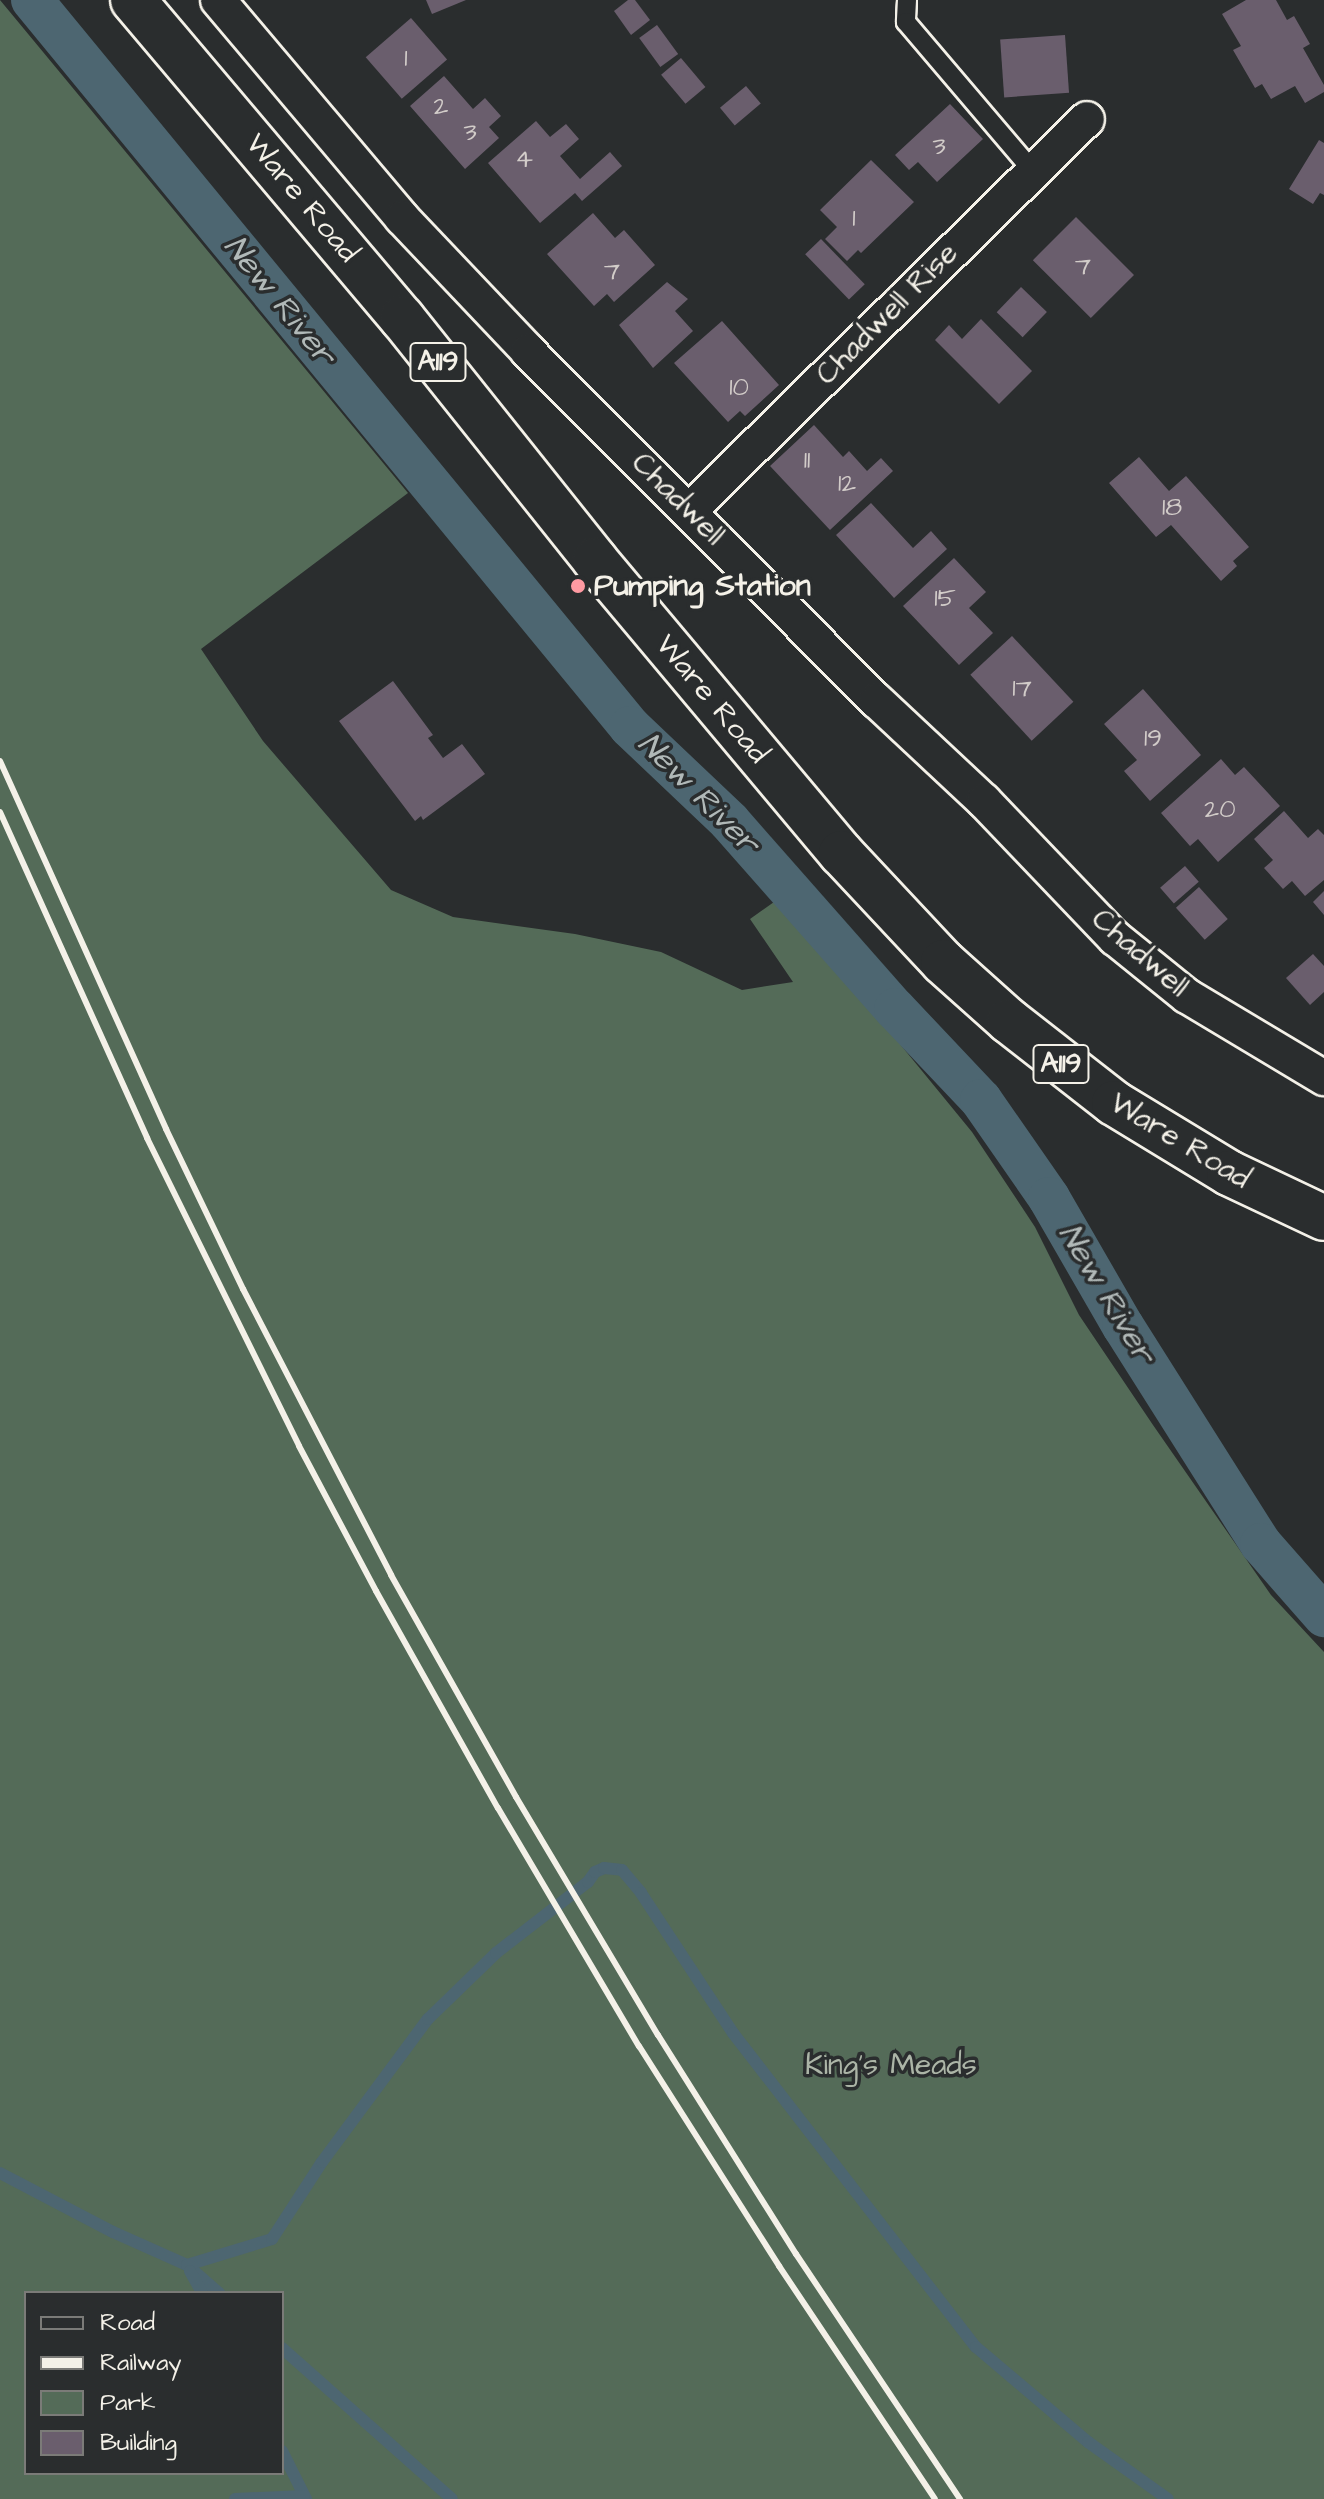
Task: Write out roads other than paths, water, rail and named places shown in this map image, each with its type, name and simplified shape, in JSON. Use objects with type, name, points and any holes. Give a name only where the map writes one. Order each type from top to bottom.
[{"type":"main road","name":"Ware Road","points":[[133,0],[402,318],[595,560],[841,853],[943,962],[1030,1039],[1114,1103],[1229,1173],[1324,1218]]},
{"type":"street","name":"Chadwell","points":[[218,0],[402,218],[528,351],[690,510],[877,701],[984,801],[1115,938],[1187,996],[1324,1078]]},
{"type":"street","name":"Chadwell Rise","points":[[690,510],[1087,119]]},
{"type":"lane","points":[[907,0],[906,22],[1032,170]]},
{"type":"waterway","name":"New River","points":[[32,0],[630,727],[729,821],[895,1009],[981,1100],[1049,1198],[1123,1326],[1261,1544],[1324,1616]]},
{"type":"waterway","points":[[187,2265],[272,2239],[322,2162],[428,2019],[496,1953],[588,1882],[595,1872],[604,1868],[622,1870],[641,1893],[733,2033],[976,2347],[1088,2442],[1168,2499]]},
{"type":"waterway","points":[[0,2173],[113,2232],[187,2265],[217,2291]]},
{"type":"waterway","points":[[190,2271],[201,2291]]},
{"type":"waterway","points":[[284,2350],[452,2499]]},
{"type":"waterway","points":[[284,2455],[306,2499]]},
{"type":"waterway","points":[[235,2499],[304,2496]]},
{"type":"railway","points":[[0,761],[166,1129],[243,1289],[391,1575],[516,1797],[658,2035],[796,2254],[960,2499]]},
{"type":"railway","points":[[0,812],[147,1138],[299,1446],[376,1591],[498,1808],[639,2046],[779,2266],[935,2499]]},
{"type":"place","name":"Pumping Station","points":[[578,586]]},
{"type":"park label","name":"King's Meads","points":[[891,2065]]}]
